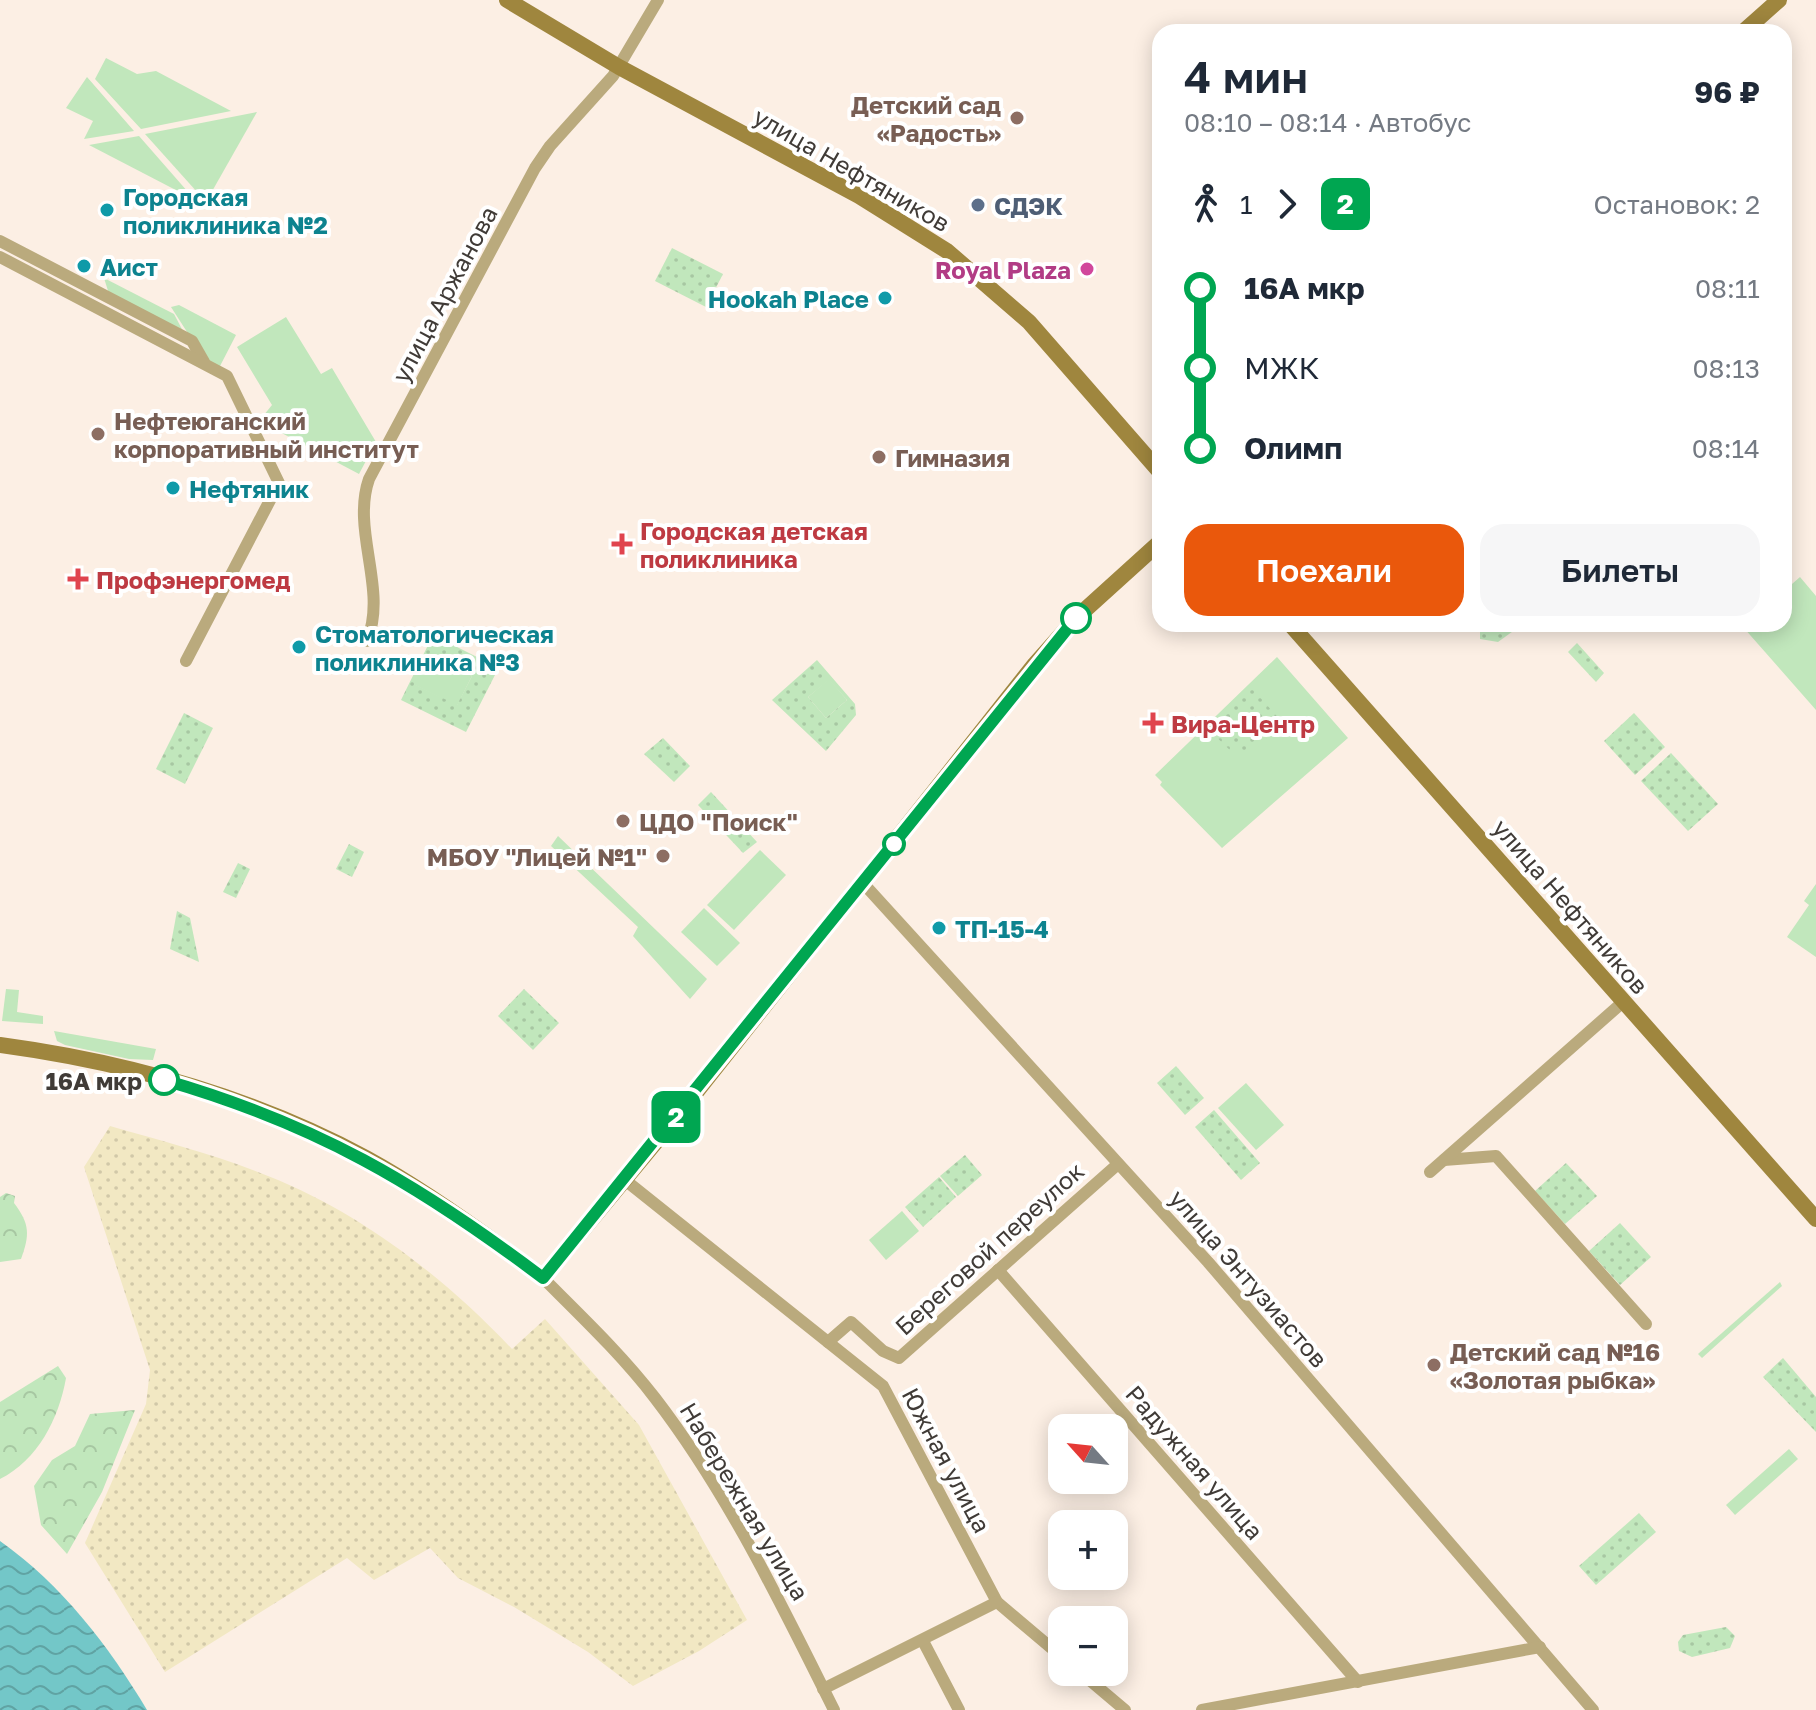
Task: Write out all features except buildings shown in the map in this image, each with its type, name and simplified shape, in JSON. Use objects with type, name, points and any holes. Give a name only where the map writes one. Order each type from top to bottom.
[{"type":"main road","name":"улица Нефтяников","points":[[507,0],[619,67],[859,196],[966,266],[1048,342],[1152,463]]},
{"type":"main road","points":[[1752,24],[1779,0]]},
{"type":"main road","points":[[543,1278],[625,1180],[1047,651],[1085,609],[1152,549]]},
{"type":"main road","name":"улица Нефтяников","points":[[1297,632],[1816,1219]]},
{"type":"main road","name":"Набережная улица","points":[[0,1045],[76,1057],[164,1079],[294,1124],[392,1173],[543,1278]]},
{"type":"street","name":"улица Аржанова","points":[[367,641],[374,607],[364,503],[369,479],[535,168],[619,67],[658,0]]},
{"type":"street","points":[[0,241],[192,341],[204,364]]},
{"type":"street","points":[[0,257],[227,376],[279,483],[186,661]]},
{"type":"street","name":"улица Энтузиастов","points":[[863,883],[1208,1262],[1593,1710]]},
{"type":"street","points":[[1430,1172],[1623,1002]]},
{"type":"street","points":[[1444,1160],[1496,1156],[1646,1324]]},
{"type":"street","name":"Береговой переулок","points":[[828,1342],[851,1322],[883,1351],[899,1358],[1118,1164]]},
{"type":"street","name":"Южная улица","points":[[625,1180],[883,1386],[997,1602],[1048,1645]]},
{"type":"street","name":"Радужная улица","points":[[998,1270],[1358,1682]]},
{"type":"street","name":"Набережная улица","points":[[543,1278],[624,1361],[684,1439],[750,1548],[834,1710]]},
{"type":"street","points":[[823,1689],[997,1602]]},
{"type":"street","points":[[923,1641],[959,1710]]},
{"type":"street","points":[[1202,1710],[1540,1647]]},
{"type":"street","points":[[1097,1686],[1125,1710]]},
{"type":"green space","points":[[106,58],[137,74],[156,71],[231,111],[141,129],[95,79]]},
{"type":"green space","points":[[87,77],[134,131],[84,139],[93,121],[66,108]]},
{"type":"green space","points":[[257,112],[206,202],[145,134]]},
{"type":"green space","points":[[139,136],[195,200],[89,145]]},
{"type":"green space","points":[[672,248],[723,274],[706,307],[655,281]]},
{"type":"green space","points":[[104,278],[174,314],[184,333],[109,294]]},
{"type":"green space","points":[[179,305],[236,335],[219,368],[207,363],[171,307]]},
{"type":"green space","points":[[286,317],[321,374],[332,368],[376,442],[359,474],[259,421],[272,405],[237,347]]},
{"type":"green space","points":[[1800,577],[1816,596],[1816,710],[1747,632],[1792,632],[1792,584]]},
{"type":"green space","points":[[1480,632],[1512,632],[1498,642],[1480,639]]},
{"type":"green space","points":[[433,635],[489,663],[496,673],[466,732],[401,700]],"holes":[[[428,654],[472,676],[457,705],[414,684]]]},
{"type":"green space","points":[[1577,643],[1604,673],[1596,682],[1568,652]]},
{"type":"green space","points":[[428,654],[472,676],[457,706],[413,684]]},
{"type":"green space","points":[[1277,657],[1348,738],[1222,848],[1160,785],[1162,782],[1155,775]]},
{"type":"green space","points":[[817,660],[855,704],[856,715],[826,751],[772,700]],"holes":[[[829,680],[847,700],[826,718],[808,697]]]},
{"type":"green space","points":[[829,679],[847,700],[826,718],[808,697]]},
{"type":"green space","points":[[1250,686],[1283,723],[1248,756],[1242,752],[1234,754],[1207,728]]},
{"type":"green space","points":[[184,713],[213,728],[185,784],[156,769]]},
{"type":"green space","points":[[1634,713],[1665,747],[1635,775],[1604,741]]},
{"type":"green space","points":[[663,738],[690,766],[674,782],[644,754]]},
{"type":"green space","points":[[1671,753],[1718,804],[1688,831],[1641,781]]},
{"type":"green space","points":[[711,792],[757,842],[743,853],[698,805]]},
{"type":"green space","points":[[558,836],[707,979],[690,999],[633,936],[638,927],[551,846]]},
{"type":"green space","points":[[349,844],[364,852],[352,877],[336,869]]},
{"type":"green space","points":[[760,850],[786,875],[734,930],[707,905]]},
{"type":"green space","points":[[238,863],[250,869],[236,898],[223,892]]},
{"type":"green space","points":[[1816,884],[1816,957],[1787,937],[1809,905],[1804,901]]},
{"type":"green space","points":[[704,908],[740,943],[717,966],[681,932]]},
{"type":"green space","points":[[177,911],[190,918],[199,962],[170,949]]},
{"type":"green space","points":[[6,989],[19,990],[17,1012],[43,1016],[43,1024],[2,1021]]},
{"type":"green space","points":[[524,989],[559,1023],[533,1050],[498,1016]]},
{"type":"green space","points":[[54,1031],[156,1049],[153,1060],[129,1059],[65,1045],[57,1041]]},
{"type":"green space","points":[[1176,1066],[1204,1098],[1185,1115],[1157,1083]]},
{"type":"green space","points":[[1246,1083],[1284,1125],[1256,1150],[1218,1108]]},
{"type":"green space","points":[[1214,1110],[1260,1163],[1241,1180],[1195,1127]]},
{"type":"green space","points":[[965,1155],[982,1175],[958,1196],[940,1176]]},
{"type":"green space","points":[[1566,1163],[1597,1196],[1565,1224],[1535,1191]]},
{"type":"green space","points":[[939,1177],[956,1197],[923,1227],[905,1207]]},
{"type":"green space","points":[[6,1193],[15,1196],[14,1203],[26,1224],[27,1236],[21,1259],[0,1262],[0,1197]]},
{"type":"green space","points":[[902,1211],[919,1231],[886,1260],[869,1240]]},
{"type":"green space","points":[[1620,1223],[1651,1257],[1620,1285],[1589,1251]]},
{"type":"green space","points":[[1780,1282],[1782,1286],[1702,1358],[1698,1354]]},
{"type":"green space","points":[[1783,1358],[1816,1397],[1816,1432],[1763,1377]]},
{"type":"green space","points":[[58,1366],[66,1378],[52,1423],[25,1461],[0,1479],[0,1402]]},
{"type":"green space","points":[[135,1410],[102,1492],[67,1554],[41,1525],[34,1486],[52,1460],[75,1446],[90,1414]]},
{"type":"green space","points":[[1789,1449],[1798,1459],[1735,1515],[1726,1505]]},
{"type":"green space","points":[[1639,1513],[1656,1532],[1596,1585],[1579,1566]]},
{"type":"green space","points":[[1726,1627],[1735,1636],[1730,1648],[1692,1657],[1679,1651],[1678,1642],[1683,1635]]},
{"type":"sand","points":[[110,1126],[249,1168],[336,1208],[430,1273],[512,1349],[545,1319],[639,1425],[747,1620],[699,1651],[633,1686],[588,1652],[514,1607],[458,1578],[430,1548],[374,1580],[347,1558],[165,1672],[85,1543],[146,1404],[150,1370],[84,1167]]},
{"type":"water","points":[[0,1541],[44,1577],[82,1618],[147,1710],[0,1710]]},
{"type":"bus line","name":"2","points":[[164,1080],[268,1113],[365,1158],[417,1189],[543,1278],[674,1120],[1035,664],[1076,618]]},
{"type":"place","name":"Детский сад «Радость»","points":[[1017,118]]},
{"type":"place","name":"СДЭК","points":[[978,205]]},
{"type":"place","name":"Городская поликлиника №2","points":[[107,210]]},
{"type":"place","name":"Аист","points":[[84,266]]},
{"type":"place","name":"Royal Plaza","points":[[1087,269]]},
{"type":"place","name":"Hookah Place","points":[[885,298]]},
{"type":"place","name":"Нефтеюганский корпоративный институт","points":[[98,434]]},
{"type":"place","name":"Гимназия","points":[[879,457]]},
{"type":"place","name":"Нефтяник","points":[[173,488]]},
{"type":"place","name":"Городская детская поликлиника","points":[[622,544]]},
{"type":"place","name":"Профэнергомед","points":[[78,579]]},
{"type":"place","name":"Стоматологическая поликлиника №3","points":[[299,647]]},
{"type":"place","name":"Вира-Центр","points":[[1153,723]]},
{"type":"place","name":"ЦДО \"Поиск\"","points":[[623,821]]},
{"type":"place","name":"МБОУ \"Лицей №1\"","points":[[663,856]]},
{"type":"place","name":"ТП-15-4","points":[[939,928]]},
{"type":"place","name":"16А мкр","points":[[164,1080]]},
{"type":"place","name":"Детский сад №16 «Золотая рыбка»","points":[[1434,1365]]}]
